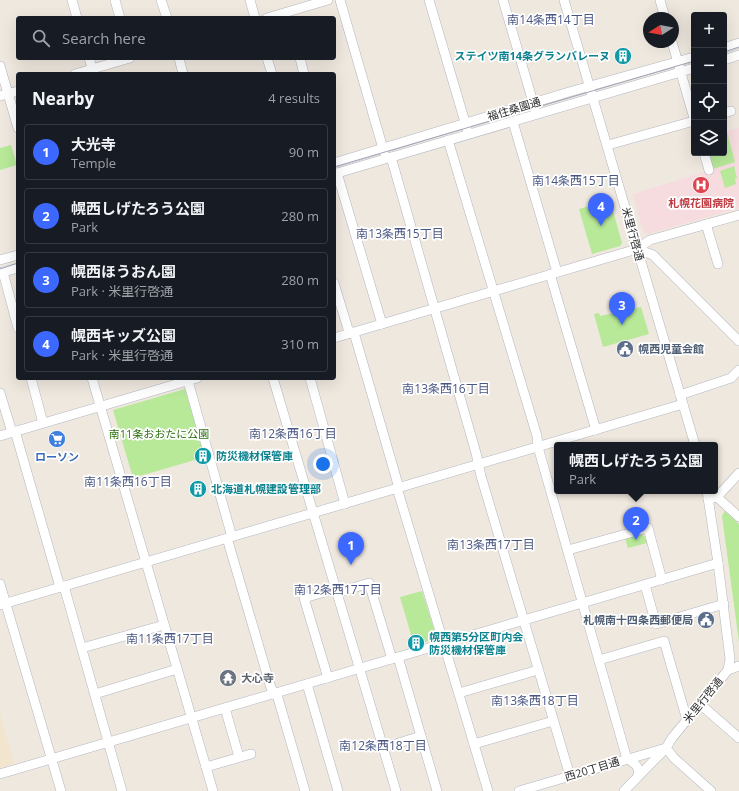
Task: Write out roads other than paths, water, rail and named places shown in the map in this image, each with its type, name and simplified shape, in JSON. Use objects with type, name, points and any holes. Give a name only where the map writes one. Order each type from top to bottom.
[{"type":"street","points":[[72,0],[77,16]]},
{"type":"street","points":[[115,0],[119,16]]},
{"type":"street","points":[[161,0],[166,16]]},
{"type":"street","points":[[250,0],[254,16]]},
{"type":"street","points":[[287,15],[328,0]]},
{"type":"street","points":[[340,0],[383,148],[388,158],[434,308],[570,776]]},
{"type":"street","points":[[429,0],[468,134]]},
{"type":"street","points":[[503,0],[537,114]]},
{"type":"street","name":"米里行啓通","points":[[564,0],[638,248],[693,442]]},
{"type":"street","points":[[660,0],[663,12]]},
{"type":"street","points":[[727,47],[739,44]]},
{"type":"street","points":[[674,48],[691,107]]},
{"type":"street","points":[[727,59],[739,55]]},
{"type":"street","name":"福住桑園通","points":[[336,162],[691,58]]},
{"type":"street","points":[[90,60],[93,72],[125,60]]},
{"type":"street","points":[[180,60],[183,72]]},
{"type":"street","points":[[268,60],[271,72]]},
{"type":"street","points":[[300,60],[304,72]]},
{"type":"street","points":[[0,66],[4,95],[16,123]]},
{"type":"street","name":"福住桑園通","points":[[336,173],[691,69]]},
{"type":"street","points":[[4,95],[16,92]]},
{"type":"street","points":[[513,122],[596,430]]},
{"type":"street","points":[[608,146],[691,123]]},
{"type":"street","points":[[448,140],[537,436],[538,447],[627,759],[637,765],[639,770],[638,776]]},
{"type":"street","points":[[705,156],[709,170]]},
{"type":"street","points":[[336,173],[382,324]]},
{"type":"street","points":[[336,337],[638,248],[650,240],[739,215]]},
{"type":"street","points":[[706,224],[718,264]]},
{"type":"street","points":[[638,248],[653,255],[739,341]]},
{"type":"street","points":[[0,260],[16,256]]},
{"type":"street","points":[[16,268],[1,272],[16,321]]},
{"type":"street","points":[[336,290],[348,329],[355,336],[398,488],[488,791]]},
{"type":"street","points":[[555,442],[596,430],[682,400],[731,378],[739,370]]},
{"type":"street","points":[[32,380],[43,423]]},
{"type":"street","points":[[93,380],[213,791]]},
{"type":"street","points":[[0,436],[187,380],[271,688],[278,698],[305,791]]},
{"type":"street","points":[[273,380],[396,791]]},
{"type":"street","points":[[311,380],[345,504]]},
{"type":"street","points":[[0,393],[82,648],[122,791]]},
{"type":"street","points":[[3,604],[554,442]]},
{"type":"street","points":[[718,490],[739,473]]},
{"type":"street","points":[[710,496],[739,517]]},
{"type":"street","name":"米里行啓通","points":[[624,791],[666,748],[728,670],[730,659],[710,496]]},
{"type":"street","points":[[568,550],[648,528],[662,580]]},
{"type":"street","points":[[0,774],[718,563]]},
{"type":"street","points":[[328,678],[304,598],[369,583],[421,736],[437,791]]},
{"type":"street","points":[[0,584],[3,604],[61,791]]},
{"type":"street","points":[[645,585],[656,624],[724,604]]},
{"type":"street","points":[[82,648],[164,625]]},
{"type":"street","points":[[599,660],[664,641],[687,720]]},
{"type":"street","points":[[728,670],[739,666]]},
{"type":"street","points":[[94,694],[177,669]]},
{"type":"street","points":[[459,693],[538,670]]},
{"type":"street","points":[[307,684],[338,791]]},
{"type":"street","points":[[700,704],[739,738]]},
{"type":"street","points":[[224,708],[239,757]]},
{"type":"street","points":[[474,744],[553,721]]},
{"type":"street","points":[[383,748],[421,736]]},
{"type":"street","points":[[666,748],[674,758],[711,791]]},
{"type":"street","name":"西20丁目通","points":[[519,791],[666,748]]},
{"type":"street","points":[[206,767],[251,754]]},
{"type":"tram line","points":[[727,51],[739,47]]},
{"type":"tram line","points":[[336,166],[691,62]]},
{"type":"tram line","points":[[0,269],[16,264]]},
{"type":"place","name":"ステイツ南14条グランバレーヌ","points":[[623,56]]},
{"type":"place","name":"札幌花園病院","points":[[701,185]]},
{"type":"place","name":"幌西キッズ公園","points":[[601,226]]},
{"type":"place","name":"幌西ほうおん園","points":[[622,325]]},
{"type":"place","name":"幌西児童会館","points":[[625,349]]},
{"type":"place","name":"ローソン","points":[[57,439]]},
{"type":"place","name":"防災機材保管庫","points":[[203,456]]},
{"type":"place","name":"北海道札幌建設管理部","points":[[198,489]]},
{"type":"place","name":"幌西しげたろう公園","points":[[636,540]]},
{"type":"place","name":"大光寺","points":[[351,565]]},
{"type":"place","name":"札幌南十四条西郵便局","points":[[706,620]]},
{"type":"place","name":"幌西第5分区町内会 防災機材保管庫","points":[[416,643]]},
{"type":"place","name":"大心寺","points":[[228,678]]},
{"type":"district","name":"南14条西14丁目","points":[[551,20]]},
{"type":"district","name":"南14条西15丁目","points":[[576,181]]},
{"type":"district","name":"南13条西15丁目","points":[[400,234]]},
{"type":"district","name":"南13条西16丁目","points":[[446,389]]},
{"type":"district","name":"南12条西16丁目","points":[[293,434]]},
{"type":"district","name":"南11条西16丁目","points":[[128,482]]},
{"type":"district","name":"南13条西17丁目","points":[[491,545]]},
{"type":"district","name":"南12条西17丁目","points":[[338,590]]},
{"type":"district","name":"南11条西17丁目","points":[[170,639]]},
{"type":"district","name":"南13条西18丁目","points":[[535,701]]},
{"type":"district","name":"南12条西18丁目","points":[[383,746]]},
{"type":"park label","name":"南11条おおたに公園","points":[[159,434]]}]
